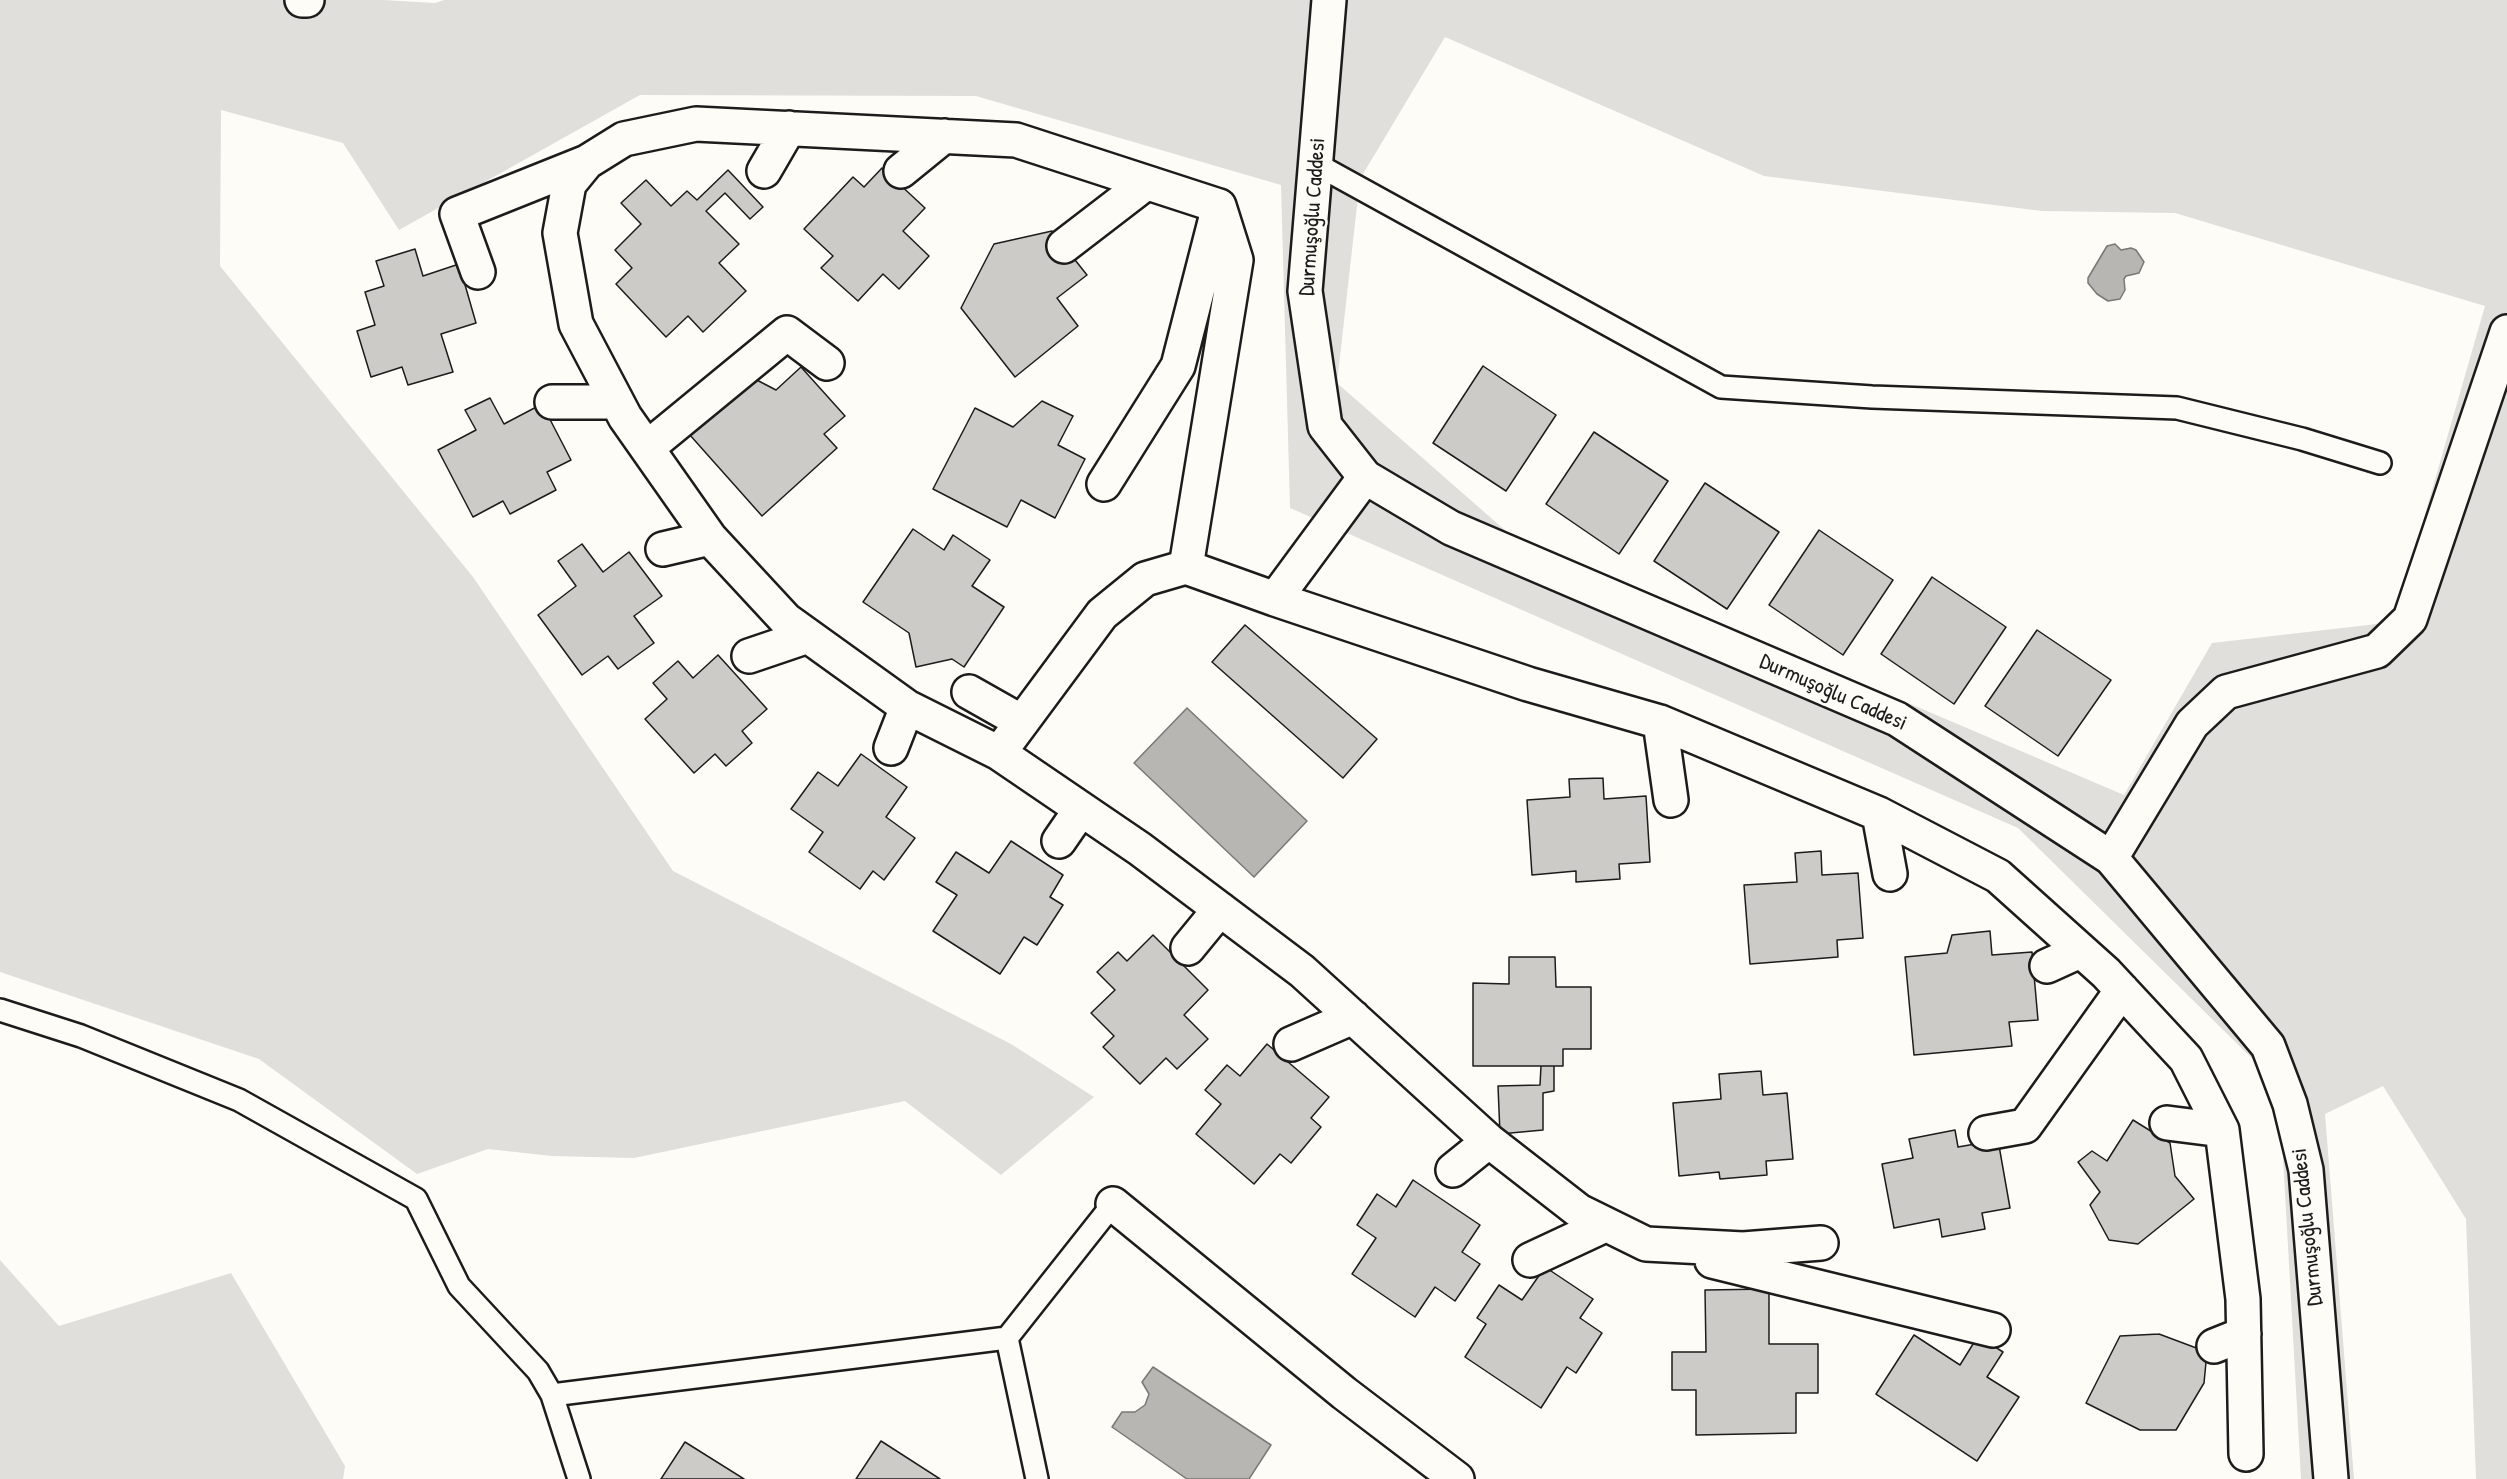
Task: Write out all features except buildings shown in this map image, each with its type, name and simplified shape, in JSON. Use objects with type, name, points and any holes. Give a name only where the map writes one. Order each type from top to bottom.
[{"type":"street","points":[[302,0],[307,0]]},
{"type":"street","name":"Durmuşoğlu Caddesi","points":[[1329,0],[1305,291],[1325,426],[1365,477],[1451,528],[1897,719],[2112,858],[2268,1046],[2290,1104],[2306,1170],[2331,1479]]},
{"type":"street","points":[[478,272],[457,214],[587,162],[624,139],[696,124],[1016,140],[1219,206]]},
{"type":"street","points":[[764,171],[789,128]]},
{"type":"street","points":[[901,171],[944,136]]},
{"type":"street","points":[[587,162],[569,184],[560,233],[576,324],[625,417],[710,537],[786,620],[908,707],[999,753],[1220,909],[1302,971],[1443,1099],[1489,1125],[1579,1211],[1646,1244],[1993,1330]]},
{"type":"street","points":[[1064,246],[1146,183]]},
{"type":"street","points":[[1104,484],[1178,366],[1219,206]]},
{"type":"street","points":[[1186,567],[1236,260],[1219,206]]},
{"type":"street","points":[[2112,858],[2192,724],[2226,692],[2377,651],[2410,619],[2507,332]]},
{"type":"street","points":[[647,448],[786,333],[827,363]]},
{"type":"street","points":[[552,402],[617,402]]},
{"type":"street","points":[[1275,598],[1365,477]]},
{"type":"street","points":[[663,549],[710,537]]},
{"type":"street","points":[[999,753],[1102,614],[1144,579],[1186,567],[1528,684],[1660,722],[1879,814],[1998,876],[2121,990],[2186,1059],[2222,1130],[2243,1299],[2246,1454]]},
{"type":"street","points":[[749,656],[808,636]]},
{"type":"street","points":[[969,692],[1022,722]]},
{"type":"street","points":[[891,747],[908,707]]},
{"type":"street","points":[[1660,722],[1671,800]]},
{"type":"street","points":[[1059,842],[1081,809]]},
{"type":"street","points":[[1879,814],[1890,874]]},
{"type":"street","points":[[1188,948],[1220,909]]},
{"type":"street","points":[[2047,966],[2080,951]]},
{"type":"street","points":[[1986,1134],[2025,1126],[2121,990]]},
{"type":"street","points":[[1291,1044],[1353,1017]]},
{"type":"street","points":[[2167,1123],[2222,1130]]},
{"type":"street","points":[[1453,1170],[1489,1125]]},
{"type":"street","points":[[1113,1204],[1344,1393],[1457,1479]]},
{"type":"street","points":[[1530,1260],[1605,1225]]},
{"type":"street","points":[[1646,1244],[1743,1249],[1821,1243]]},
{"type":"street","points":[[2214,1346],[2244,1334]]},
{"type":"lane","points":[[1316,164],[1721,387],[1872,397],[2177,408],[2302,439],[2380,463]]},
{"type":"lane","points":[[0,1010],[81,1036],[239,1100],[416,1199],[459,1286],[538,1371],[552,1395],[579,1479]]},
{"type":"lane","points":[[552,1395],[1007,1338],[1113,1204]]},
{"type":"lane","points":[[1007,1338],[1037,1479]]},
{"type":"shaded area","points":[[0,0],[383,0],[435,3],[444,0],[2507,0],[2507,1479],[2476,1479],[2466,1219],[2383,1086],[2325,1114],[2354,1479],[2301,1479],[2279,1085],[2018,828],[1290,508],[1281,185],[976,96],[640,95],[399,230],[343,143],[221,110],[220,266],[473,577],[673,871],[1011,1044],[1094,1097],[1001,1175],[905,1101],[634,1158],[552,1156],[488,1149],[417,1174],[259,1059],[0,972]],"holes":[[[1445,37],[1764,176],[2042,211],[2175,213],[2485,306],[2394,622],[2212,643],[2124,795],[1507,532],[1337,383],[1360,179]]]},
{"type":"shaded area","points":[[2115,244],[2121,250],[2131,248],[2136,250],[2144,262],[2139,273],[2126,276],[2124,279],[2125,290],[2120,299],[2108,301],[2097,294],[2088,283],[2088,278],[2107,246]]},
{"type":"shaded area","points":[[1187,708],[1307,821],[1254,877],[1134,763]]},
{"type":"shaded area","points":[[0,1260],[59,1326],[231,1273],[345,1466],[343,1479],[0,1479]]},
{"type":"shaded area","points":[[1153,1367],[1271,1445],[1249,1479],[1187,1479],[1112,1427],[1122,1412],[1135,1412],[1145,1405],[1149,1394],[1142,1382]]}]
